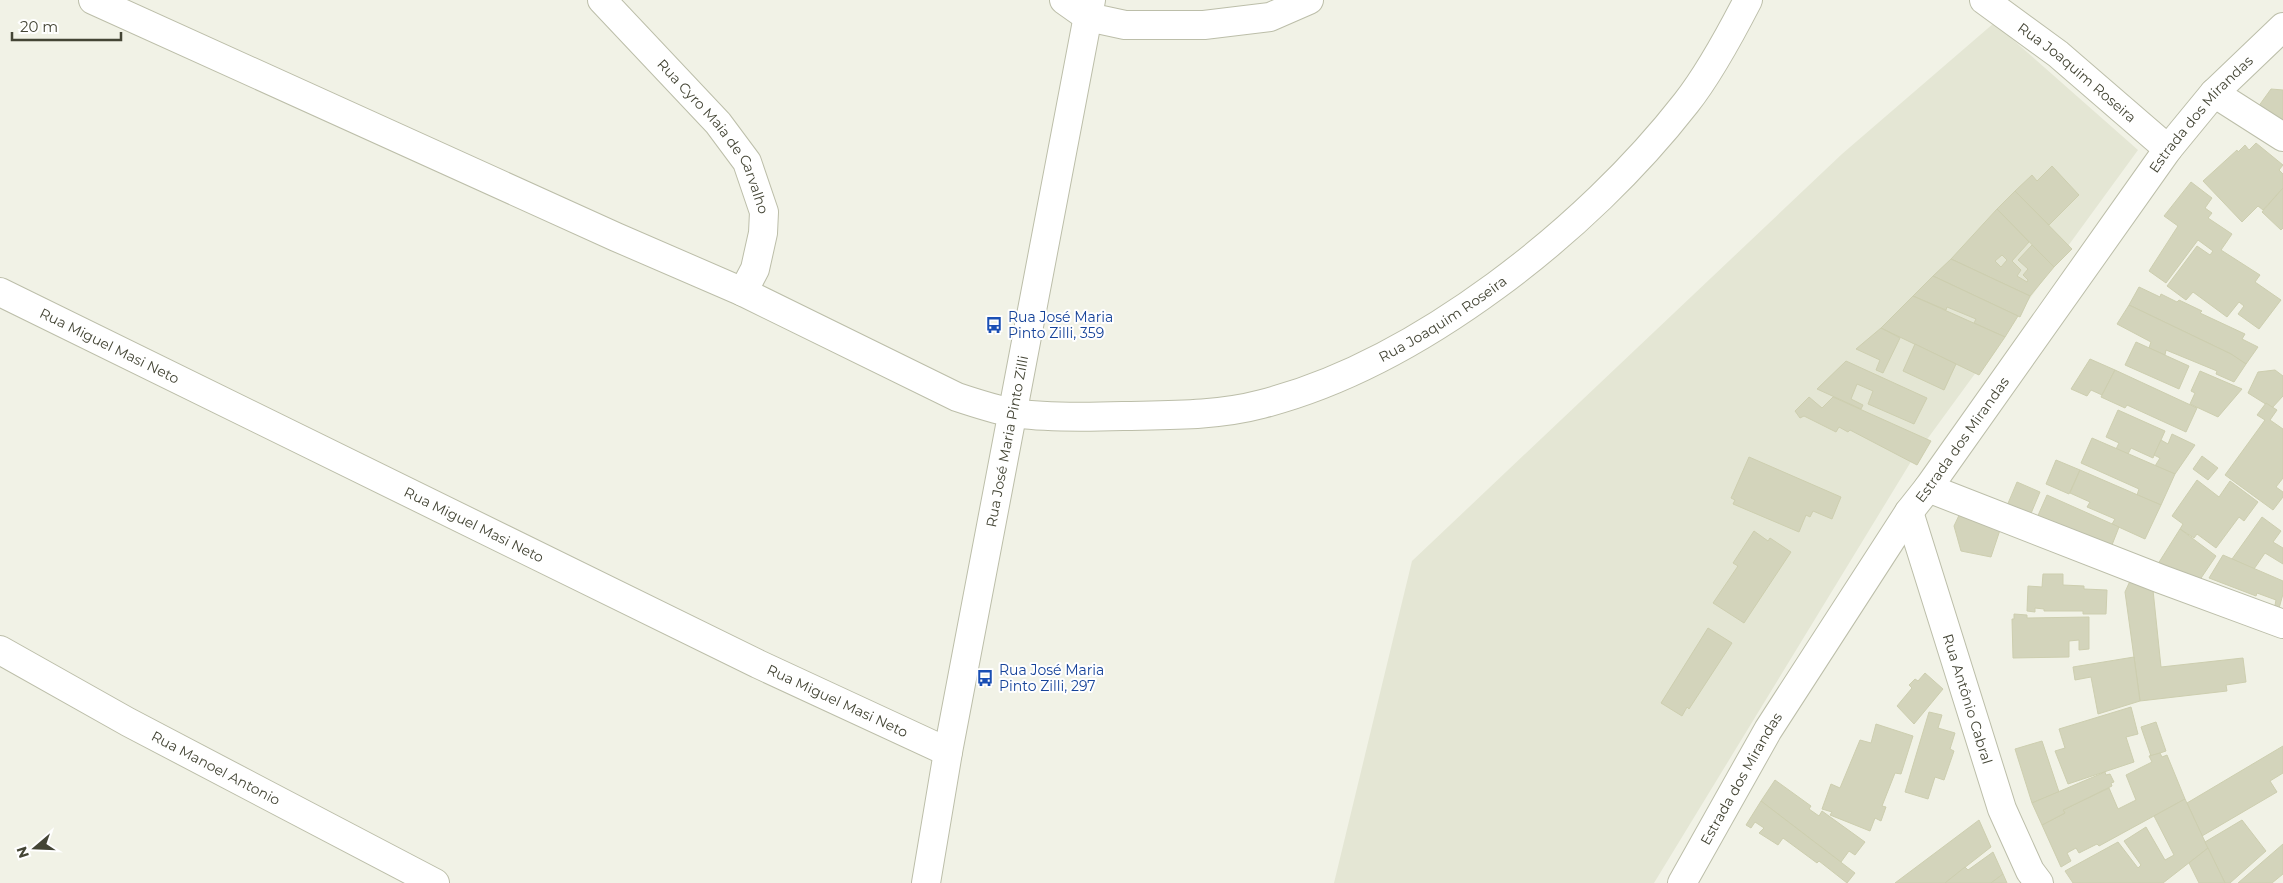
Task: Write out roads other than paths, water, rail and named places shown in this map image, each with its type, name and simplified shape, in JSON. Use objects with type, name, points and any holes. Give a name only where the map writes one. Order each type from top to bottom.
[{"type":"street","points":[[93,0],[616,237],[743,292],[957,397],[986,407],[1014,413]]},
{"type":"street","name":"Rua Cyro Maia de Carvalho","points":[[602,0],[718,123],[747,162],[764,212],[763,233],[755,269],[743,292]]},
{"type":"street","points":[[1064,0],[1089,8],[1125,25],[1204,25],[1270,17],[1309,0]]},
{"type":"street","name":"Rua Joaquim Roseira","points":[[1014,413],[1107,416],[1194,415],[1261,404],[1332,380],[1409,342],[1490,291],[1569,226],[1640,158],[1688,101],[1748,0]]},
{"type":"street","name":"Rua Joaquim Roseira","points":[[1984,0],[2058,54],[2168,148]]},
{"type":"street","name":"Rua José Maria Pinto Zilli","points":[[926,883],[948,752],[1014,413],[1089,8]]},
{"type":"street","name":"Estrada dos Mirandas","points":[[1682,883],[1768,730],[1909,512],[1928,488],[2168,148],[2214,93],[2277,41]]},
{"type":"street","points":[[2214,93],[2283,137]]},
{"type":"street","name":"Rua Miguel Masi Neto","points":[[0,292],[758,664],[948,752]]},
{"type":"street","points":[[1928,488],[2161,579],[2283,624]]},
{"type":"street","name":"Rua Antônio Cabral","points":[[1909,512],[2002,809],[2030,871],[2039,883]]},
{"type":"street","name":"Rua Manoel Antonio","points":[[0,650],[128,722],[435,883]]},
{"type":"place","name":"Rua José Maria Pinto Zilli, 359","points":[[994,325]]},
{"type":"place","name":"Rua José Maria Pinto Zilli, 297","points":[[985,678]]}]
